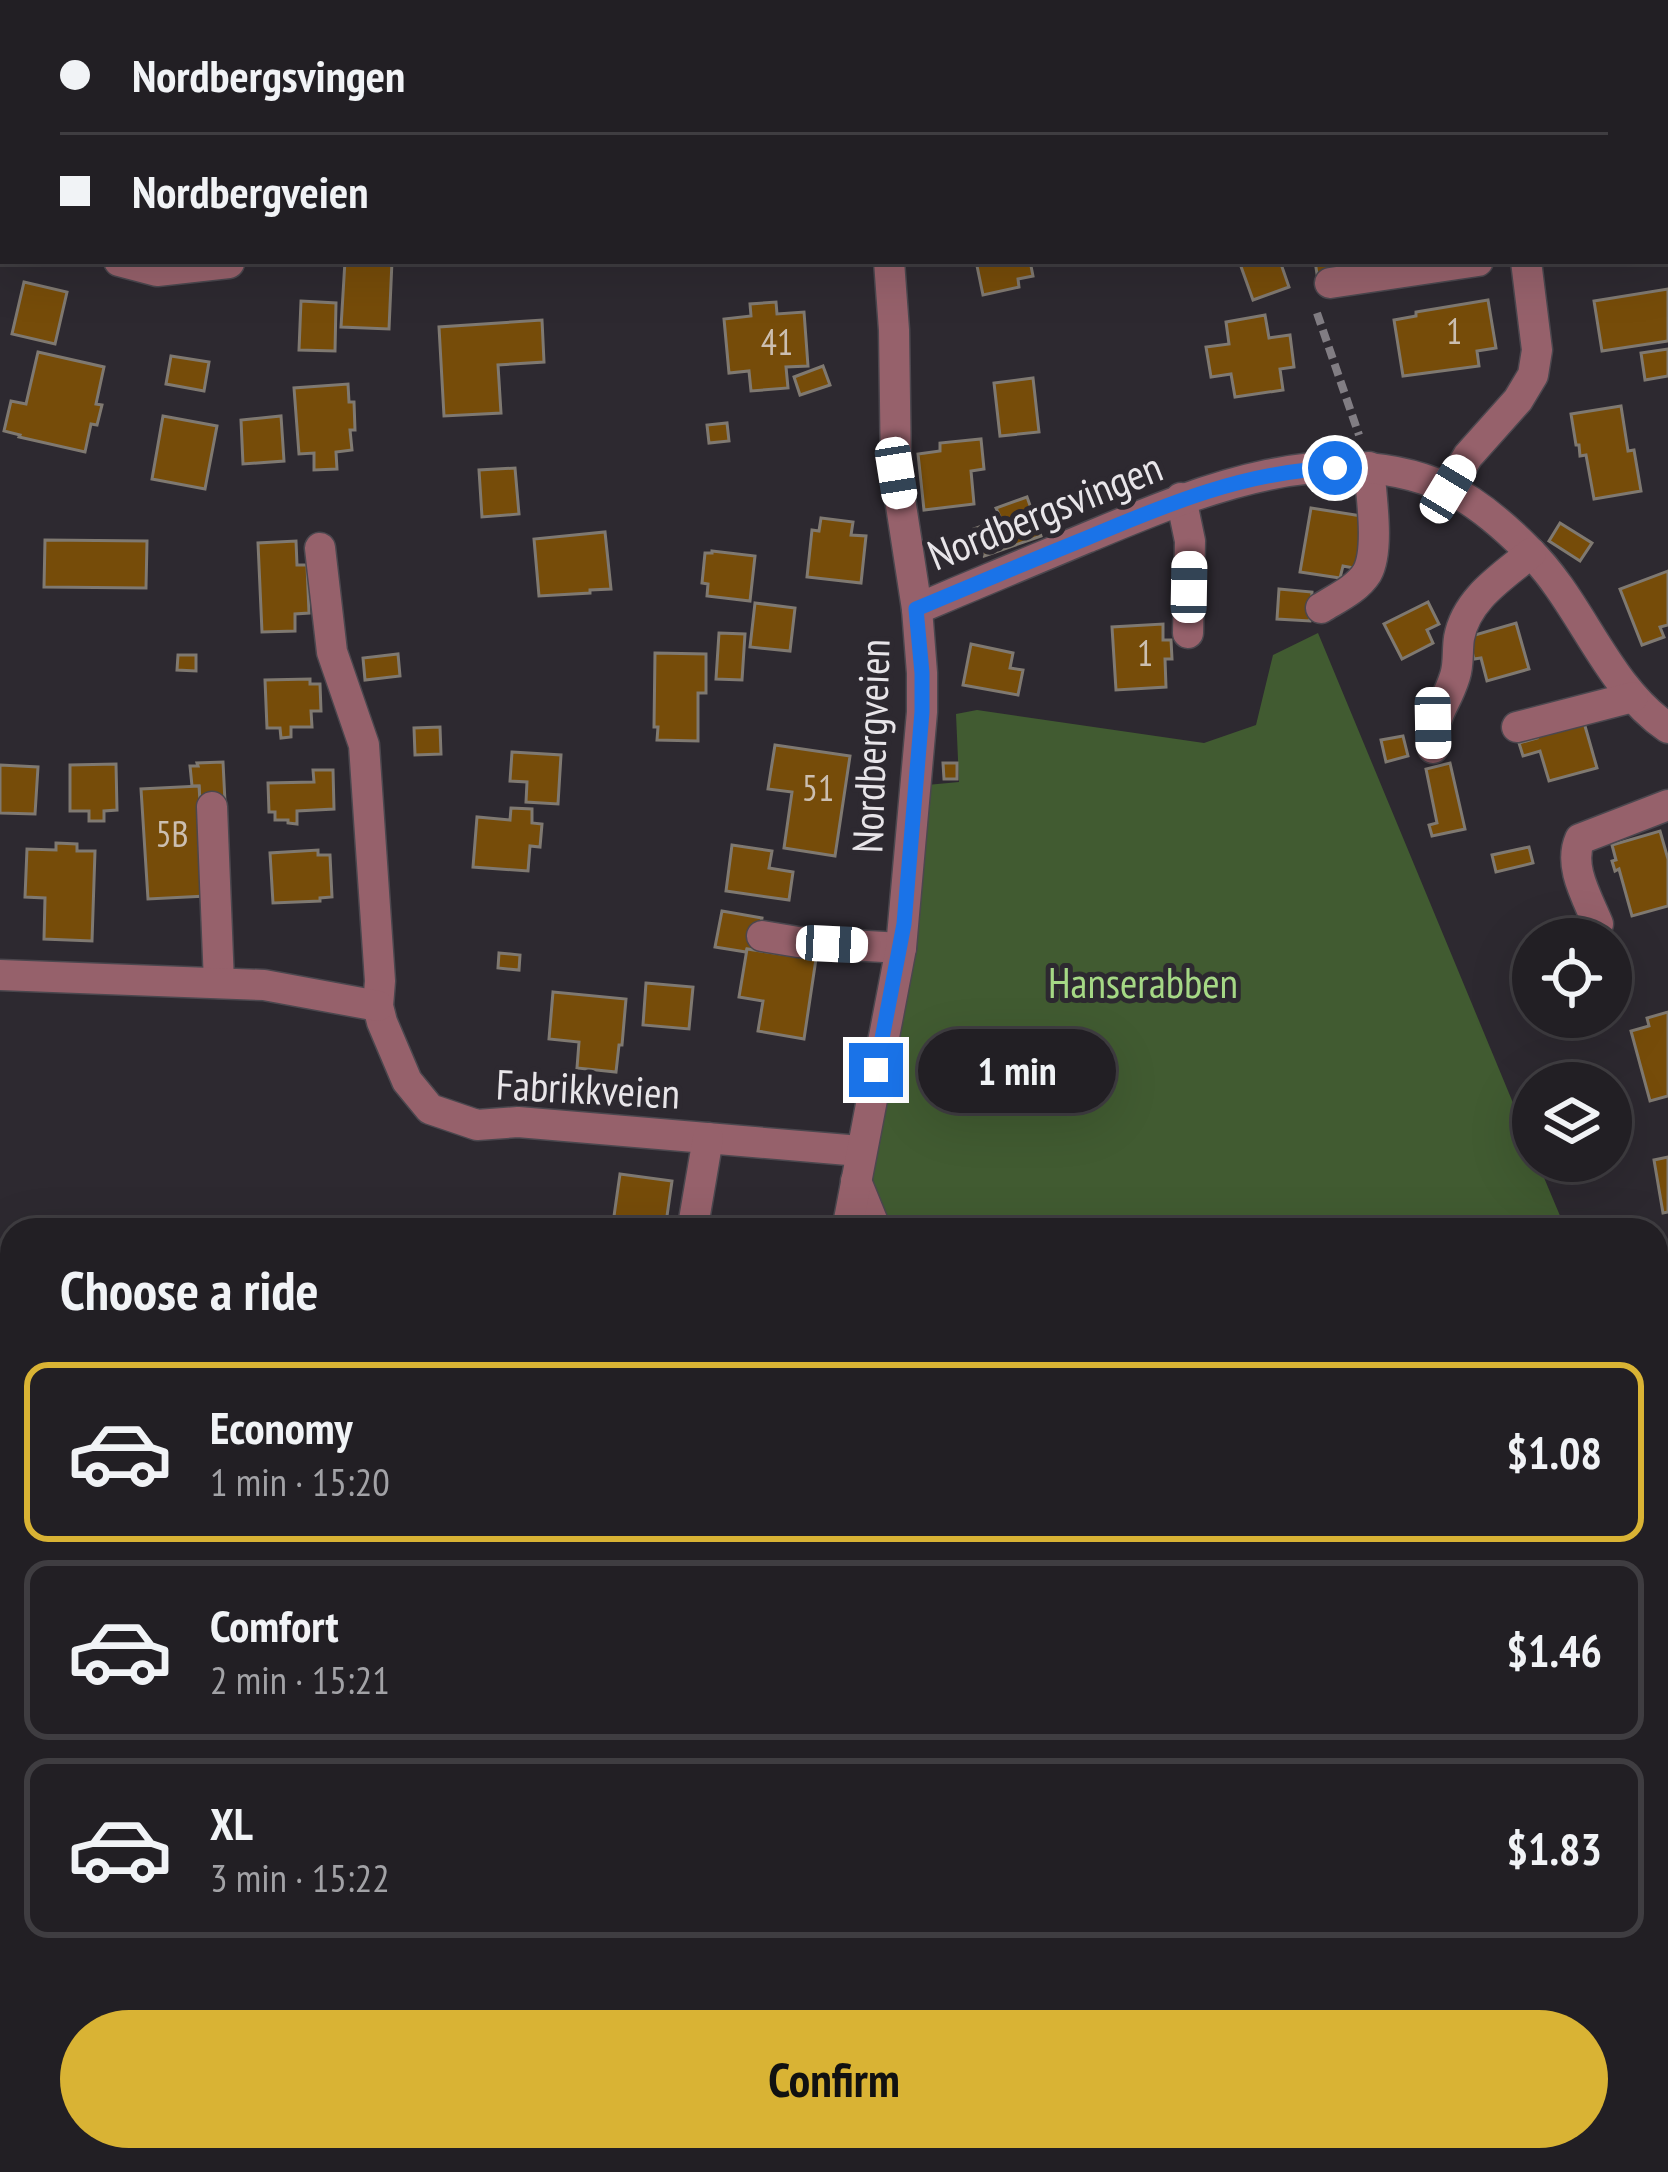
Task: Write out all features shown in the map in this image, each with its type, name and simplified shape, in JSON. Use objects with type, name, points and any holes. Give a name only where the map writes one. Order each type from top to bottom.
[{"type":"street","points":[[130,264],[157,271],[220,264]]},
{"type":"street","name":"Nordbergveien","points":[[849,1218],[901,948],[922,712],[916,609],[896,473],[889,264]]},
{"type":"street","points":[[1322,293],[1463,264]]},
{"type":"street","points":[[1448,489],[1468,456],[1534,375],[1537,350],[1526,264]]},
{"type":"street","points":[[1322,608],[1355,586],[1373,558],[1369,467]]},
{"type":"street","name":"Nordbergsvingen","points":[[916,609],[1181,498],[1301,469],[1369,467],[1448,489],[1485,511],[1531,553],[1633,697],[1668,728]]},
{"type":"street","points":[[1181,498],[1190,541],[1187,633]]},
{"type":"street","name":"Fabrikkveien","points":[[320,548],[332,652],[364,745],[378,1006],[407,1082],[430,1108],[477,1125],[518,1122],[709,1138],[858,1166]]},
{"type":"street","points":[[1433,748],[1433,723],[1456,674],[1467,612],[1531,553]]},
{"type":"street","points":[[1517,727],[1633,697]]},
{"type":"street","points":[[1596,918],[1574,858],[1580,839],[1668,805]]},
{"type":"street","points":[[212,807],[219,983]]},
{"type":"street","points":[[762,936],[901,948]]},
{"type":"street","points":[[0,975],[264,985],[378,1006]]},
{"type":"street","points":[[694,1218],[709,1138]]},
{"type":"street","points":[[858,1166],[873,1218]]},
{"type":"path","points":[[1322,293],[1369,467]]},
{"type":"green space","name":"Hanserabben","points":[[1318,633],[1512,1100],[1512,1182],[1546,1182],[1561,1218],[874,1218],[860,1151],[916,786],[959,782],[956,714],[977,710],[1204,743],[1256,725],[1273,655]]},
{"type":"building","points":[[345,264],[392,264],[389,329],[341,327]]},
{"type":"building","points":[[977,264],[1031,264],[1033,276],[1018,279],[1019,287],[983,295]]},
{"type":"building","points":[[1240,264],[1281,264],[1289,287],[1253,300]]},
{"type":"building","points":[[1315,264],[1364,264],[1364,267],[1317,274]]},
{"type":"building","points":[[24,282],[67,292],[55,344],[12,334]]},
{"type":"building","points":[[1668,289],[1668,341],[1602,351],[1594,301]]},
{"type":"building","points":[[1488,300],[1496,348],[1477,351],[1479,366],[1403,376],[1394,320]]},
{"type":"building","points":[[301,301],[336,303],[335,351],[299,350]]},
{"type":"building","points":[[776,302],[777,314],[804,312],[808,366],[786,367],[788,388],[751,391],[749,371],[729,373],[724,319],[751,316],[750,304]]},
{"type":"building","points":[[1265,315],[1269,338],[1290,335],[1294,367],[1280,369],[1283,390],[1235,397],[1231,374],[1211,377],[1206,347],[1229,344],[1226,322]]},
{"type":"building","points":[[542,320],[544,362],[498,365],[501,413],[444,416],[439,327]]},
{"type":"building","points":[[1668,349],[1668,376],[1645,380],[1641,353]]},
{"type":"building","points":[[38,352],[104,367],[96,404],[102,405],[97,425],[91,424],[85,452],[4,431],[11,401],[26,404]]},
{"type":"building","points":[[171,356],[209,362],[204,391],[166,384]]},
{"type":"building","points":[[823,366],[830,385],[800,395],[794,377]]},
{"type":"building","points":[[1033,378],[1039,432],[1000,436],[994,383]]},
{"type":"building","points":[[348,384],[349,402],[354,402],[352,450],[336,452],[337,469],[314,470],[314,453],[299,454],[294,388]]},
{"type":"building","points":[[1621,406],[1641,491],[1594,499],[1586,455],[1580,456],[1571,414]]},
{"type":"building","points":[[163,416],[217,426],[205,489],[152,479]]},
{"type":"building","points":[[281,416],[284,461],[243,464],[241,420]]},
{"type":"building","points":[[727,423],[729,441],[709,443],[707,425]]},
{"type":"building","points":[[981,439],[984,469],[971,471],[974,504],[924,510],[918,454],[940,451],[940,443]]},
{"type":"building","points":[[515,468],[519,514],[482,517],[479,470]]},
{"type":"building","points":[[1027,497],[1041,536],[984,556],[974,529],[1001,519],[996,508]]},
{"type":"building","points":[[1311,508],[1368,517],[1359,569],[1343,566],[1340,578],[1300,572]]},
{"type":"building","points":[[821,518],[853,522],[851,535],[866,536],[861,583],[807,577],[812,530],[819,531]]},
{"type":"building","points":[[1560,523],[1592,543],[1580,561],[1549,541]]},
{"type":"building","points":[[605,532],[611,589],[539,596],[534,539]]},
{"type":"building","points":[[45,540],[147,541],[146,588],[44,587]]},
{"type":"building","points":[[296,541],[297,565],[307,565],[309,613],[295,614],[295,631],[262,632],[258,543]]},
{"type":"building","points":[[705,553],[755,556],[750,601],[707,596],[708,584],[702,583]]},
{"type":"building","points":[[1668,571],[1668,625],[1660,627],[1664,637],[1642,645],[1620,589]]},
{"type":"building","points":[[1279,589],[1312,592],[1310,621],[1277,619]]},
{"type":"building","points":[[1428,602],[1439,624],[1427,630],[1433,643],[1402,659],[1384,624]]},
{"type":"building","points":[[755,603],[795,608],[790,651],[750,647]]},
{"type":"building","points":[[1516,623],[1529,669],[1487,681],[1481,658],[1474,659],[1468,637]]},
{"type":"building","points":[[1163,624],[1163,640],[1171,640],[1172,659],[1165,659],[1166,687],[1116,690],[1112,627]]},
{"type":"building","points":[[719,633],[745,634],[742,680],[716,679]]},
{"type":"building","points":[[971,644],[1013,653],[1010,668],[1023,670],[1018,695],[963,685]]},
{"type":"building","points":[[655,653],[706,654],[706,693],[698,693],[698,741],[657,740]]},
{"type":"building","points":[[398,654],[400,676],[365,680],[363,658]]},
{"type":"building","points":[[178,655],[196,655],[196,671],[177,670]]},
{"type":"building","points":[[310,679],[310,684],[320,684],[321,711],[311,711],[312,727],[291,727],[291,737],[281,738],[280,728],[267,728],[265,680]]},
{"type":"building","points":[[1583,719],[1597,768],[1549,781],[1540,751],[1523,756],[1519,743],[1537,738],[1535,732]]},
{"type":"building","points":[[440,727],[441,754],[415,755],[414,728]]},
{"type":"building","points":[[1403,736],[1408,756],[1386,762],[1381,740]]},
{"type":"building","points":[[775,745],[850,756],[835,856],[784,848],[792,792],[768,789]]},
{"type":"building","points":[[512,752],[561,755],[558,804],[526,802],[527,782],[510,781]]},
{"type":"building","points":[[223,762],[225,802],[200,804],[199,786],[192,786],[190,766]]},
{"type":"building","points":[[943,763],[957,763],[957,779],[944,779]]},
{"type":"building","points":[[1450,763],[1465,829],[1432,836],[1429,825],[1437,823],[1426,769]]},
{"type":"building","points":[[116,764],[117,810],[104,811],[104,821],[89,821],[89,811],[70,811],[70,765]]},
{"type":"building","points":[[0,765],[38,767],[35,814],[0,813]]},
{"type":"building","points":[[313,770],[333,770],[334,809],[297,811],[297,824],[275,820],[275,812],[269,812],[268,783],[314,782]]},
{"type":"building","points":[[199,786],[206,896],[148,899],[141,789]]},
{"type":"building","points":[[511,808],[532,809],[532,823],[542,824],[540,847],[530,846],[528,871],[473,867],[477,817],[510,820]]},
{"type":"building","points":[[1660,831],[1668,859],[1668,906],[1632,916],[1619,869],[1615,871],[1612,861],[1616,860],[1612,845]]},
{"type":"building","points":[[56,843],[77,844],[77,851],[95,851],[92,941],[44,939],[45,898],[25,897],[27,849],[56,850]]},
{"type":"building","points":[[732,845],[772,851],[769,868],[793,872],[789,900],[726,891]]},
{"type":"building","points":[[1529,847],[1533,863],[1496,872],[1492,855]]},
{"type":"building","points":[[318,850],[318,855],[330,855],[332,897],[273,903],[270,853]]},
{"type":"building","points":[[722,911],[762,918],[757,950],[715,947]]},
{"type":"building","points":[[747,949],[816,959],[804,1039],[758,1031],[763,1001],[739,997]]},
{"type":"building","points":[[499,953],[520,955],[519,970],[498,968]]},
{"type":"building","points":[[646,983],[693,987],[689,1029],[643,1025]]},
{"type":"building","points":[[553,992],[626,999],[616,1072],[577,1068],[579,1042],[549,1039]]},
{"type":"building","points":[[1668,1012],[1668,1096],[1650,1101],[1632,1035],[1649,1026],[1647,1018]]},
{"type":"building","points":[[1668,1157],[1668,1212],[1663,1213],[1654,1160]]},
{"type":"building","points":[[620,1174],[672,1181],[667,1218],[614,1218]]},
{"type":"route","points":[[876,1070],[904,924],[922,712],[916,609],[1181,498],[1301,469],[1335,468]]}]
